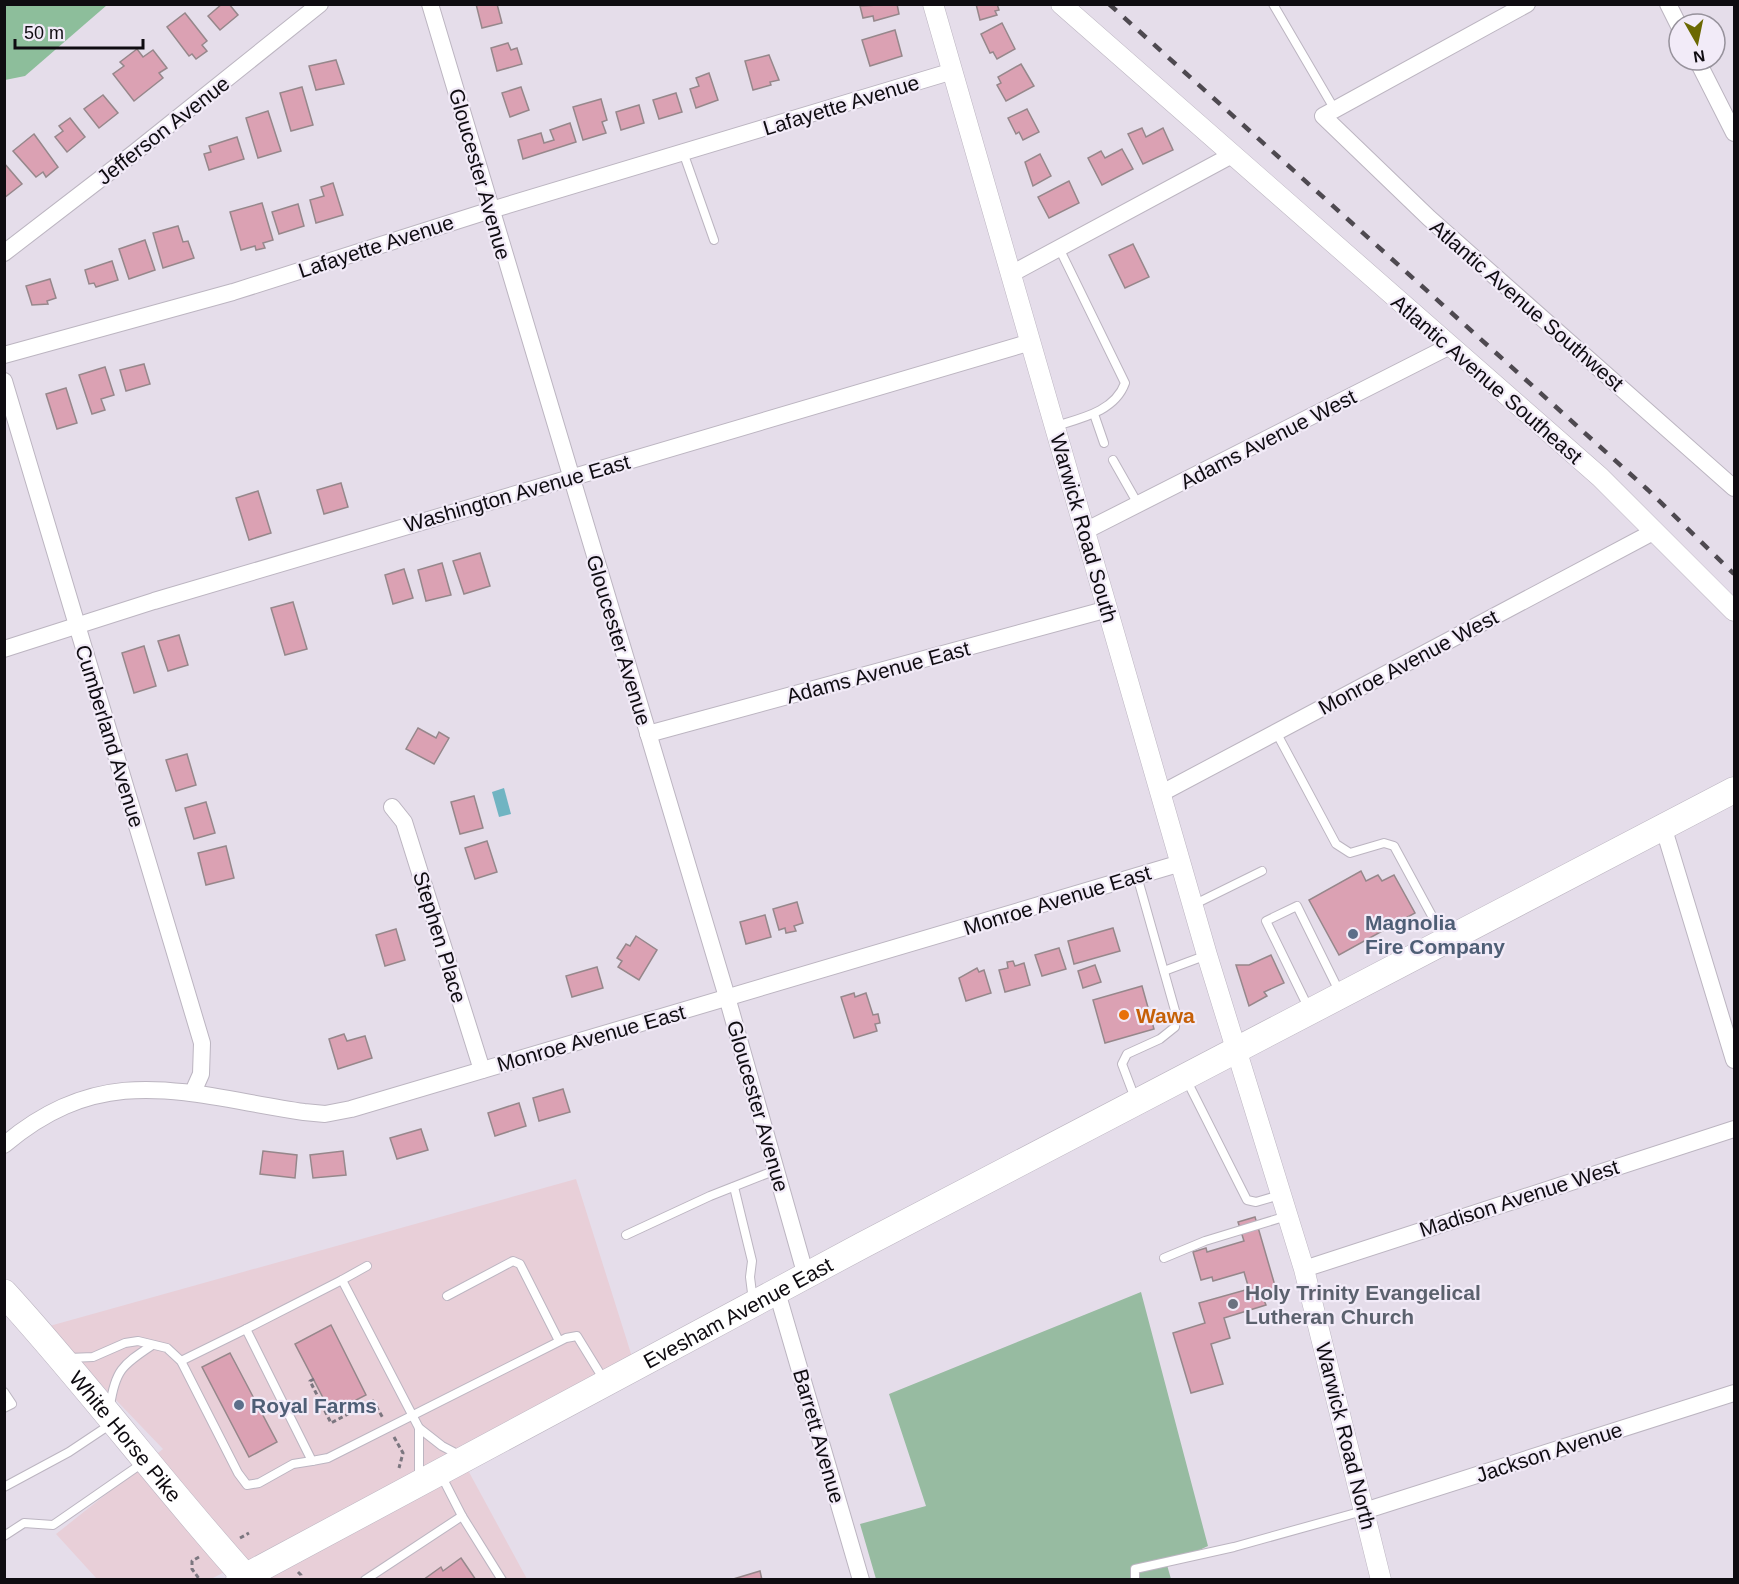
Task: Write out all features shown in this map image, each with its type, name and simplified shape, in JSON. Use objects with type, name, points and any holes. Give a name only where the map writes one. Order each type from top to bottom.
[{"type":"highway","name":"White Horse Pike","points":[[4,1293],[64,1358],[244,1578]]},
{"type":"main road","name":"Evesham Avenue East","points":[[244,1578],[806,1276],[1734,790]]},
{"type":"street","name":"Jefferson Avenue","points":[[4,253],[134,153],[320,4]]},
{"type":"street","name":"Gloucester Avenue","points":[[430,4],[727,997],[806,1276]]},
{"type":"street","name":"Warwick Road South","points":[[933,4],[1160,794],[1237,1052]]},
{"type":"street","name":"Atlantic Avenue Southeast","points":[[1061,4],[1600,477],[1734,611]]},
{"type":"street","points":[[1329,113],[1527,4]]},
{"type":"street","name":"Lafayette Avenue","points":[[4,355],[233,292],[490,210],[953,71]]},
{"type":"street","points":[[1703,72],[1734,133]]},
{"type":"street","name":"Atlantic Avenue Southwest","points":[[1329,113],[1429,219],[1734,488]]},
{"type":"street","points":[[1011,274],[1232,155]]},
{"type":"street","name":"Washington Avenue East","points":[[4,649],[154,601],[1031,342]]},
{"type":"street","name":"Adams Avenue West","points":[[1085,531],[1450,346]]},
{"type":"street","name":"Cumberland Avenue","points":[[4,381],[202,1043],[201,1074],[193,1092]]},
{"type":"street","name":"Monroe Avenue West","points":[[1160,794],[1655,531]]},
{"type":"street","name":"Adams Avenue East","points":[[648,734],[1108,609]]},
{"type":"street","name":"Stephen Place","points":[[392,807],[404,822],[482,1070]]},
{"type":"street","points":[[1663,826],[1734,1060]]},
{"type":"street","name":"Monroe Avenue East","points":[[4,1145],[31,1122],[76,1100],[116,1090],[160,1088],[193,1092],[233,1102],[325,1114],[351,1109],[1181,863]]},
{"type":"street","name":"Warwick Road North","points":[[1237,1052],[1304,1269],[1381,1580]]},
{"type":"street","name":"Madison Avenue West","points":[[1304,1269],[1734,1129]]},
{"type":"street","name":"Barrett Avenue","points":[[777,1292],[861,1580]]},
{"type":"street","name":"Jackson Avenue","points":[[1364,1511],[1734,1394]]},
{"type":"lane","points":[[1273,4],[1329,113]]},
{"type":"lane","points":[[683,152],[714,240]]},
{"type":"lane","points":[[1055,426],[1094,414],[1120,396],[1125,383],[1059,248]]},
{"type":"lane","points":[[1094,414],[1104,443]]},
{"type":"lane","points":[[1113,460],[1138,504]]},
{"type":"lane","points":[[1276,732],[1336,844],[1350,853],[1384,843],[1394,846],[1446,941]]},
{"type":"lane","points":[[1193,905],[1262,872]]},
{"type":"lane","points":[[1137,876],[1176,1014],[1175,1027],[1160,1039],[1127,1053],[1122,1064],[1137,1104]]},
{"type":"lane","points":[[1311,1012],[1266,921],[1297,906],[1341,997]]},
{"type":"lane","points":[[1164,971],[1207,955]]},
{"type":"lane","points":[[1186,1078],[1247,1200],[1256,1202],[1281,1194]]},
{"type":"lane","points":[[626,1235],[734,1186],[776,1170]]},
{"type":"lane","points":[[734,1186],[752,1261],[750,1277],[754,1304]]},
{"type":"lane","points":[[1164,1258],[1205,1241],[1287,1216]]},
{"type":"lane","points":[[447,1296],[513,1261],[520,1264],[559,1341]]},
{"type":"lane","points":[[181,1360],[367,1266]]},
{"type":"lane","points":[[342,1280],[419,1428],[429,1478],[462,1516],[502,1580]]},
{"type":"lane","points":[[246,1329],[312,1461]]},
{"type":"lane","points":[[64,1358],[93,1357],[125,1343],[138,1341],[151,1346],[167,1348],[181,1360],[238,1473],[247,1485],[259,1483],[292,1464],[328,1458],[412,1413],[559,1341],[577,1336],[606,1383]]},
{"type":"lane","points":[[4,1487],[69,1452],[111,1418],[113,1381],[122,1367],[151,1346]]},
{"type":"lane","points":[[4,1392],[12,1404],[4,1408]]},
{"type":"lane","points":[[419,1428],[442,1446],[466,1458]]},
{"type":"lane","points":[[4,1536],[24,1523],[52,1525],[146,1460]]},
{"type":"lane","points":[[1135,1580],[1135,1569],[1234,1547],[1364,1511]]},
{"type":"lane","points":[[365,1580],[462,1516]]},
{"type":"path","points":[[314,1379],[310,1381],[331,1423],[373,1401],[404,1453],[399,1467]]},
{"type":"shaded area","points":[[576,1179],[633,1360],[457,1450],[527,1579],[270,1579],[250,1559],[211,1579],[97,1579],[56,1534],[163,1449],[46,1327]]},
{"type":"green space","points":[[5,4],[107,5],[25,76],[5,80]]},
{"type":"green space","points":[[1141,1292],[1208,1546],[1167,1565],[1171,1579],[876,1579],[860,1524],[926,1506],[889,1394]]},
{"type":"water","points":[[504,788],[511,814],[499,817],[492,792]]},
{"type":"building","points":[[222,4],[229,4],[238,15],[220,30],[208,16]]},
{"type":"building","points":[[476,4],[497,4],[502,23],[482,28]]},
{"type":"building","points":[[897,4],[899,14],[874,21],[873,16],[863,18],[860,6]]},
{"type":"building","points":[[976,4],[997,4],[999,10],[995,11],[997,15],[980,20]]},
{"type":"building","points":[[185,13],[207,41],[202,45],[207,51],[196,59],[192,54],[189,56],[167,27]]},
{"type":"building","points":[[1002,23],[1015,49],[997,59],[993,52],[990,53],[981,34]]},
{"type":"building","points":[[895,30],[902,56],[870,66],[862,40]]},
{"type":"building","points":[[508,43],[511,50],[517,48],[522,64],[497,71],[491,48]]},
{"type":"building","points":[[137,49],[143,57],[153,50],[167,68],[159,73],[163,78],[134,101],[113,74],[124,66],[120,62]]},
{"type":"building","points":[[769,55],[779,80],[753,90],[745,61]]},
{"type":"building","points":[[336,60],[344,84],[316,90],[309,66]]},
{"type":"building","points":[[1021,64],[1034,86],[1006,101],[997,85],[1001,83],[998,77]]},
{"type":"building","points":[[709,73],[718,100],[696,108],[690,89],[699,86],[696,78]]},
{"type":"building","points":[[302,87],[313,125],[291,131],[280,93]]},
{"type":"building","points":[[521,87],[529,110],[510,117],[502,93]]},
{"type":"building","points":[[676,93],[682,112],[659,119],[653,100]]},
{"type":"building","points":[[103,95],[118,113],[99,128],[84,109]]},
{"type":"building","points":[[601,99],[607,120],[602,122],[606,133],[583,140],[573,107]]},
{"type":"building","points":[[639,105],[644,123],[621,130],[616,112]]},
{"type":"building","points":[[1027,109],[1039,132],[1023,140],[1019,132],[1016,134],[1008,118]]},
{"type":"building","points":[[268,111],[281,151],[258,158],[246,118]]},
{"type":"building","points":[[70,118],[85,137],[67,152],[55,137],[63,131],[59,126]]},
{"type":"building","points":[[570,123],[576,142],[523,159],[518,140],[541,133],[544,143],[554,140],[550,130]]},
{"type":"building","points":[[1142,128],[1146,137],[1163,128],[1173,150],[1143,164],[1128,134]]},
{"type":"building","points":[[34,134],[58,167],[46,177],[43,172],[36,177],[13,151]]},
{"type":"building","points":[[237,137],[244,159],[209,170],[204,154],[211,152],[209,146]]},
{"type":"building","points":[[1122,149],[1133,169],[1102,185],[1088,158],[1101,151],[1105,158]]},
{"type":"building","points":[[1040,154],[1051,176],[1033,186],[1025,162]]},
{"type":"building","points":[[4,163],[22,184],[4,198]]},
{"type":"building","points":[[1069,181],[1079,203],[1049,218],[1038,197]]},
{"type":"building","points":[[333,183],[343,215],[316,223],[310,200],[324,196],[321,187]]},
{"type":"building","points":[[262,203],[273,240],[263,243],[265,248],[256,250],[255,246],[241,250],[230,212]]},
{"type":"building","points":[[298,204],[304,226],[279,234],[272,212]]},
{"type":"building","points":[[178,226],[183,242],[188,241],[194,258],[163,268],[153,233]]},
{"type":"building","points":[[145,240],[155,270],[129,279],[119,249]]},
{"type":"building","points":[[1133,244],[1149,277],[1125,288],[1109,255]]},
{"type":"building","points":[[112,261],[118,280],[96,287],[94,283],[89,284],[85,270]]},
{"type":"building","points":[[50,279],[56,298],[47,301],[48,304],[32,305],[26,286]]},
{"type":"building","points":[[144,364],[150,384],[126,391],[120,370]]},
{"type":"building","points":[[105,367],[114,395],[101,399],[105,410],[92,414],[79,375]]},
{"type":"building","points":[[66,388],[77,423],[57,429],[46,394]]},
{"type":"building","points":[[341,483],[348,507],[324,514],[317,490]]},
{"type":"building","points":[[258,491],[271,533],[249,540],[236,498]]},
{"type":"building","points":[[480,553],[490,586],[464,594],[453,561]]},
{"type":"building","points":[[442,563],[451,595],[426,601],[418,570]]},
{"type":"building","points":[[404,569],[413,598],[393,604],[385,575]]},
{"type":"building","points":[[293,602],[307,649],[285,655],[271,608]]},
{"type":"building","points":[[179,635],[188,665],[168,671],[158,641]]},
{"type":"building","points":[[144,646],[156,686],[134,693],[122,653]]},
{"type":"building","points":[[418,728],[436,738],[439,732],[449,738],[434,764],[406,749]]},
{"type":"building","points":[[187,754],[196,785],[176,791],[166,760]]},
{"type":"building","points":[[474,796],[483,828],[460,834],[451,802]]},
{"type":"building","points":[[206,802],[215,833],[194,839],[185,808]]},
{"type":"building","points":[[487,841],[497,872],[475,879],[465,848]]},
{"type":"building","points":[[226,846],[234,878],[206,885],[198,853]]},
{"type":"building","name":"Magnolia Fire Company","points":[[1361,871],[1366,881],[1378,875],[1382,881],[1394,875],[1415,913],[1339,955],[1309,900]]},
{"type":"building","points":[[797,902],[803,923],[794,926],[796,931],[786,933],[785,928],[779,930],[773,909]]},
{"type":"building","points":[[765,915],[771,937],[746,944],[740,922]]},
{"type":"building","points":[[1113,928],[1120,951],[1074,964],[1068,941]]},
{"type":"building","points":[[396,929],[405,960],[385,966],[376,935]]},
{"type":"building","points":[[636,936],[657,950],[639,980],[618,967],[622,961],[617,958],[626,944],[630,946]]},
{"type":"building","points":[[1059,948],[1066,969],[1042,976],[1035,955]]},
{"type":"building","points":[[1271,955],[1284,983],[1264,992],[1267,996],[1249,1006],[1236,965],[1249,965]]},
{"type":"building","points":[[1013,961],[1015,966],[1024,963],[1030,985],[1005,992],[999,970],[1008,968],[1007,962]]},
{"type":"building","points":[[1095,965],[1101,982],[1083,988],[1078,971]]},
{"type":"building","points":[[597,967],[603,988],[572,997],[566,976]]},
{"type":"building","points":[[977,968],[979,972],[984,970],[991,993],[966,1001],[959,978]]},
{"type":"building","name":"Wawa","points":[[1142,986],[1154,1029],[1105,1043],[1093,1000]]},
{"type":"building","points":[[854,993],[855,997],[866,993],[873,1015],[878,1014],[880,1023],[875,1024],[877,1031],[854,1038],[841,997]]},
{"type":"building","points":[[344,1034],[347,1041],[365,1036],[372,1058],[338,1069],[329,1039]]},
{"type":"building","points":[[563,1089],[570,1112],[539,1121],[533,1098]]},
{"type":"building","points":[[519,1103],[526,1126],[495,1136],[488,1113]]},
{"type":"building","points":[[421,1129],[428,1150],[397,1159],[390,1138]]},
{"type":"building","points":[[263,1151],[297,1155],[295,1178],[260,1174]]},
{"type":"building","points":[[343,1151],[346,1175],[313,1178],[310,1155]]},
{"type":"building","name":"Holy Trinity Evangelical Lutheran Church","points":[[1255,1217],[1278,1296],[1264,1300],[1266,1305],[1224,1318],[1230,1338],[1211,1344],[1223,1384],[1191,1393],[1173,1333],[1205,1323],[1199,1303],[1249,1289],[1244,1272],[1213,1281],[1212,1277],[1201,1280],[1193,1252],[1206,1248],[1207,1252],[1244,1241],[1238,1222]]},
{"type":"building","points":[[331,1325],[366,1395],[331,1413],[295,1344]]},
{"type":"building","name":"Royal Farms","points":[[230,1353],[277,1442],[249,1457],[202,1367]]},
{"type":"building","points":[[461,1558],[476,1580],[423,1580],[441,1567],[443,1571]]},
{"type":"building","points":[[760,1571],[762,1580],[730,1580]]},
{"type":"railway","points":[[1109,4],[1648,490],[1734,574]]},
{"type":"place","name":"Magnolia Fire Company","points":[[1353,934]]},
{"type":"place","name":"Wawa","points":[[1124,1015]]},
{"type":"place","name":"Holy Trinity Evangelical Lutheran Church","points":[[1233,1304]]},
{"type":"place","name":"Royal Farms","points":[[239,1405]]}]
